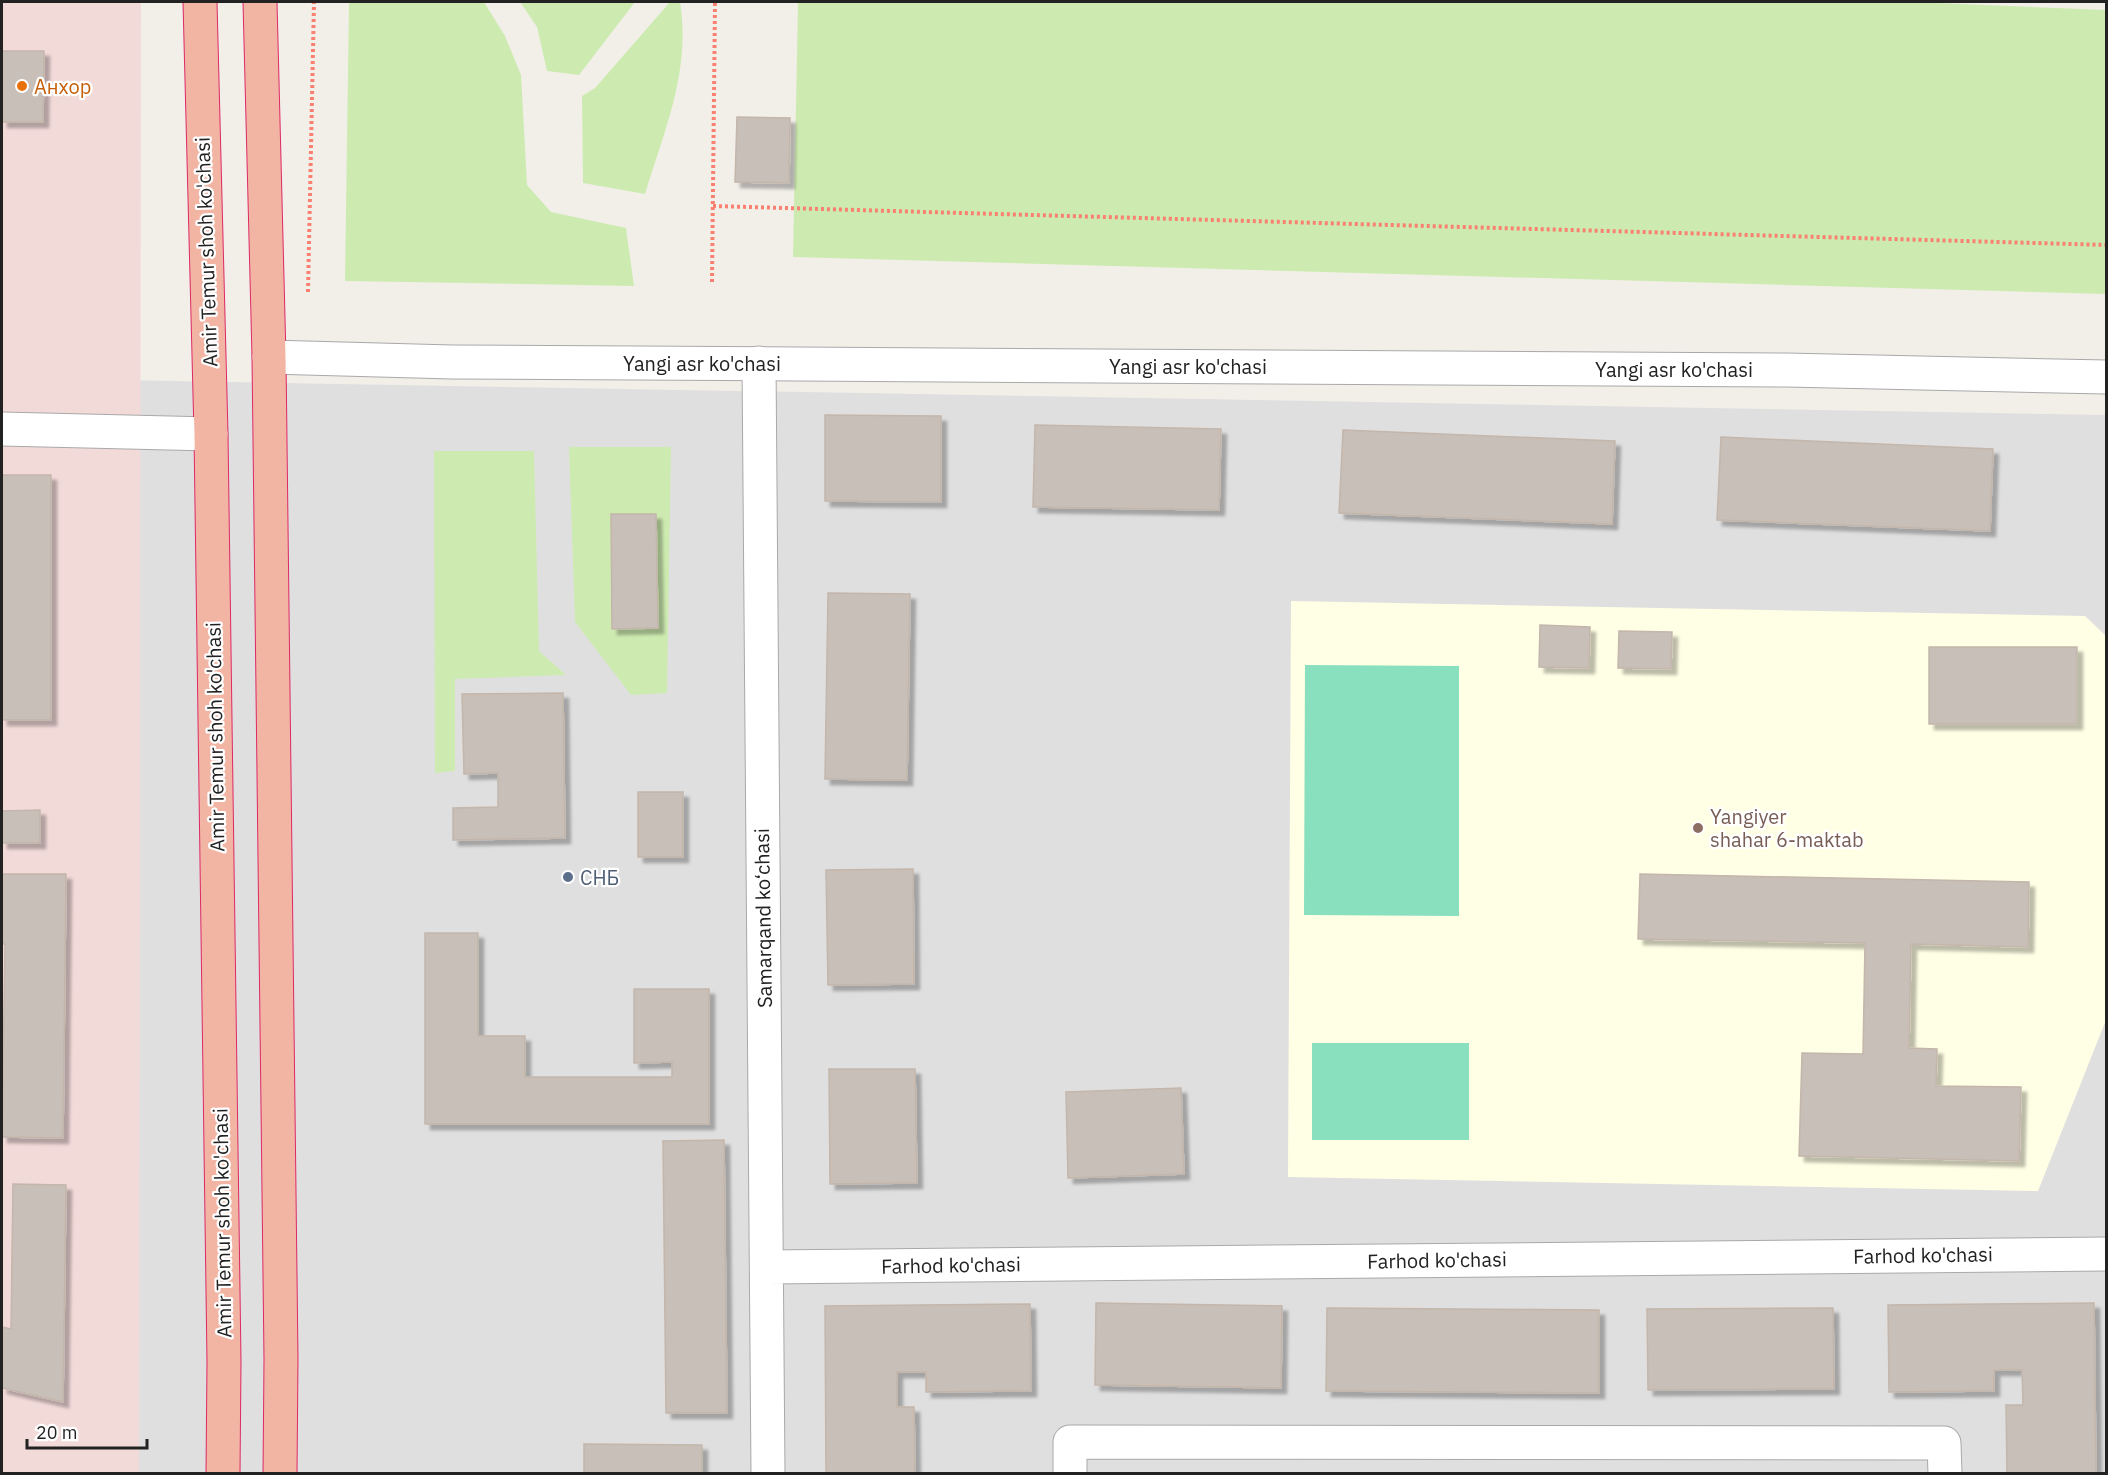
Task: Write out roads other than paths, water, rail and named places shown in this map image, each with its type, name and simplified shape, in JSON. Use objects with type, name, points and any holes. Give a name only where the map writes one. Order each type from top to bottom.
[{"type":"highway","points":[[260,5],[269,357],[280,1473]]},
{"type":"highway","name":"Amir Temur shoh ko'chasi","points":[[200,7],[211,434],[224,1362],[223,1473]]},
{"type":"street","name":"Yangi asr ko'chasi","points":[[269,357],[452,362],[1786,370],[2106,377]]},
{"type":"street","name":"Samarqand ko‘chasi","points":[[759,363],[768,1473]]},
{"type":"street","points":[[2,429],[211,434]]},
{"type":"street","name":"Farhod ko'chasi","points":[[767,1267],[2106,1254]]},
{"type":"street","points":[[1070,1473],[1070,1442],[1944,1443],[1945,1473]]},
{"type":"place","name":"Анхор","points":[[22,86]]},
{"type":"place","name":"Yangiyer shahar 6-maktab","points":[[1698,828]]},
{"type":"place","name":"СНБ","points":[[568,877]]}]
